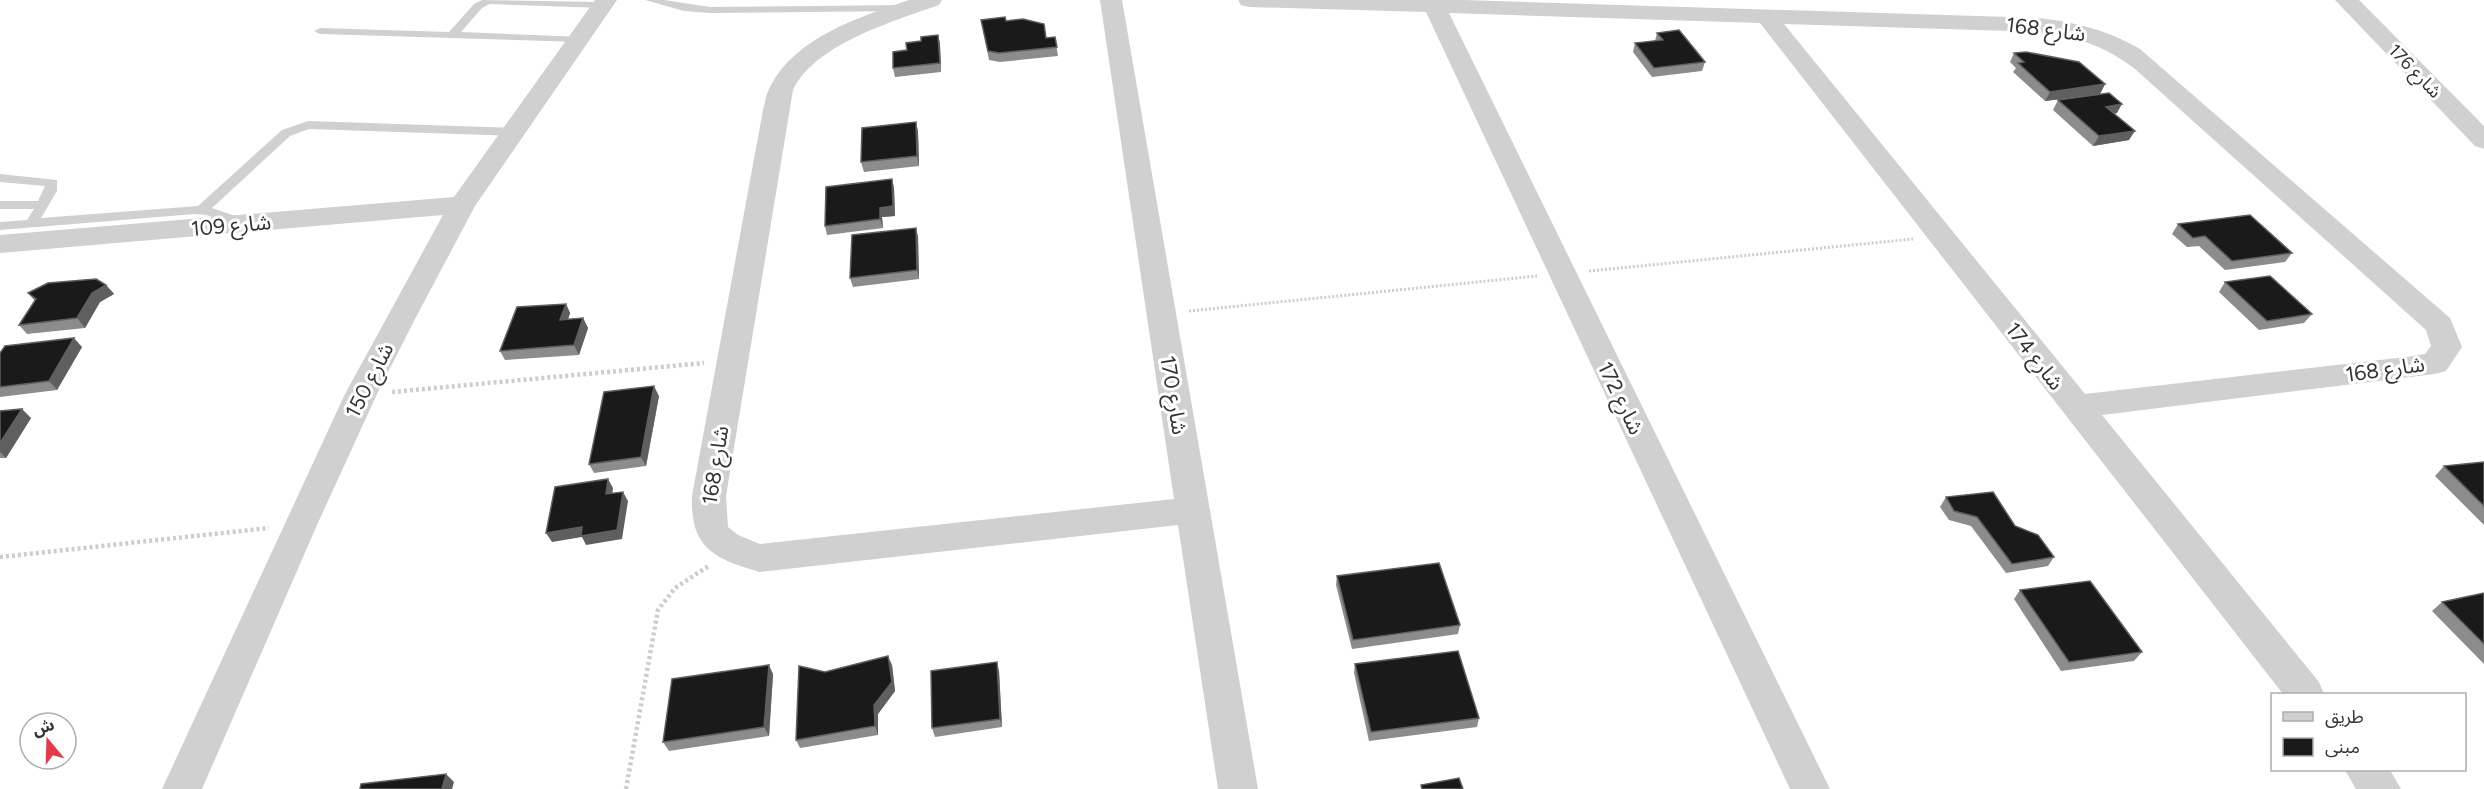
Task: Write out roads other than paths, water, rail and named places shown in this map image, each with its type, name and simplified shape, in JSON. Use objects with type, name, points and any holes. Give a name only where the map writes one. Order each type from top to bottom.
[{"type":"street","name":"شارع 170","points":[[1111,0],[1238,789]]},
{"type":"street","name":"شارع 168","points":[[1249,0],[2067,27],[2098,36],[2125,48],[2439,325],[2447,347],[2435,363],[2406,368],[2076,407]]},
{"type":"street","name":"شارع 176","points":[[2346,0],[2484,141]]},
{"type":"street","name":"شارع 150","points":[[182,789],[361,394],[462,205],[605,2]]},
{"type":"street","name":"شارع 168","points":[[920,4],[822,47],[798,66],[782,87],[776,110],[707,518],[715,537],[734,551],[760,558],[1193,510]]},
{"type":"street","name":"شارع 172","points":[[1434,6],[1810,789]]},
{"type":"street","name":"شارع 174","points":[[1766,16],[2304,693]]},
{"type":"street","name":"شارع 109","points":[[0,244],[462,205]]},
{"type":"street","points":[[2366,771],[2381,789]]},
{"type":"lane","points":[[452,35],[478,6],[488,2],[500,0],[605,2]]},
{"type":"lane","points":[[651,0],[684,8],[710,10],[920,4]]},
{"type":"lane","points":[[320,31],[579,39]]},
{"type":"lane","points":[[202,210],[286,133],[308,125],[514,132]]},
{"type":"lane","points":[[0,178],[52,183],[51,191],[31,224]]},
{"type":"lane","points":[[0,205],[43,205]]},
{"type":"lane","points":[[0,226],[202,210],[244,224]]}]
